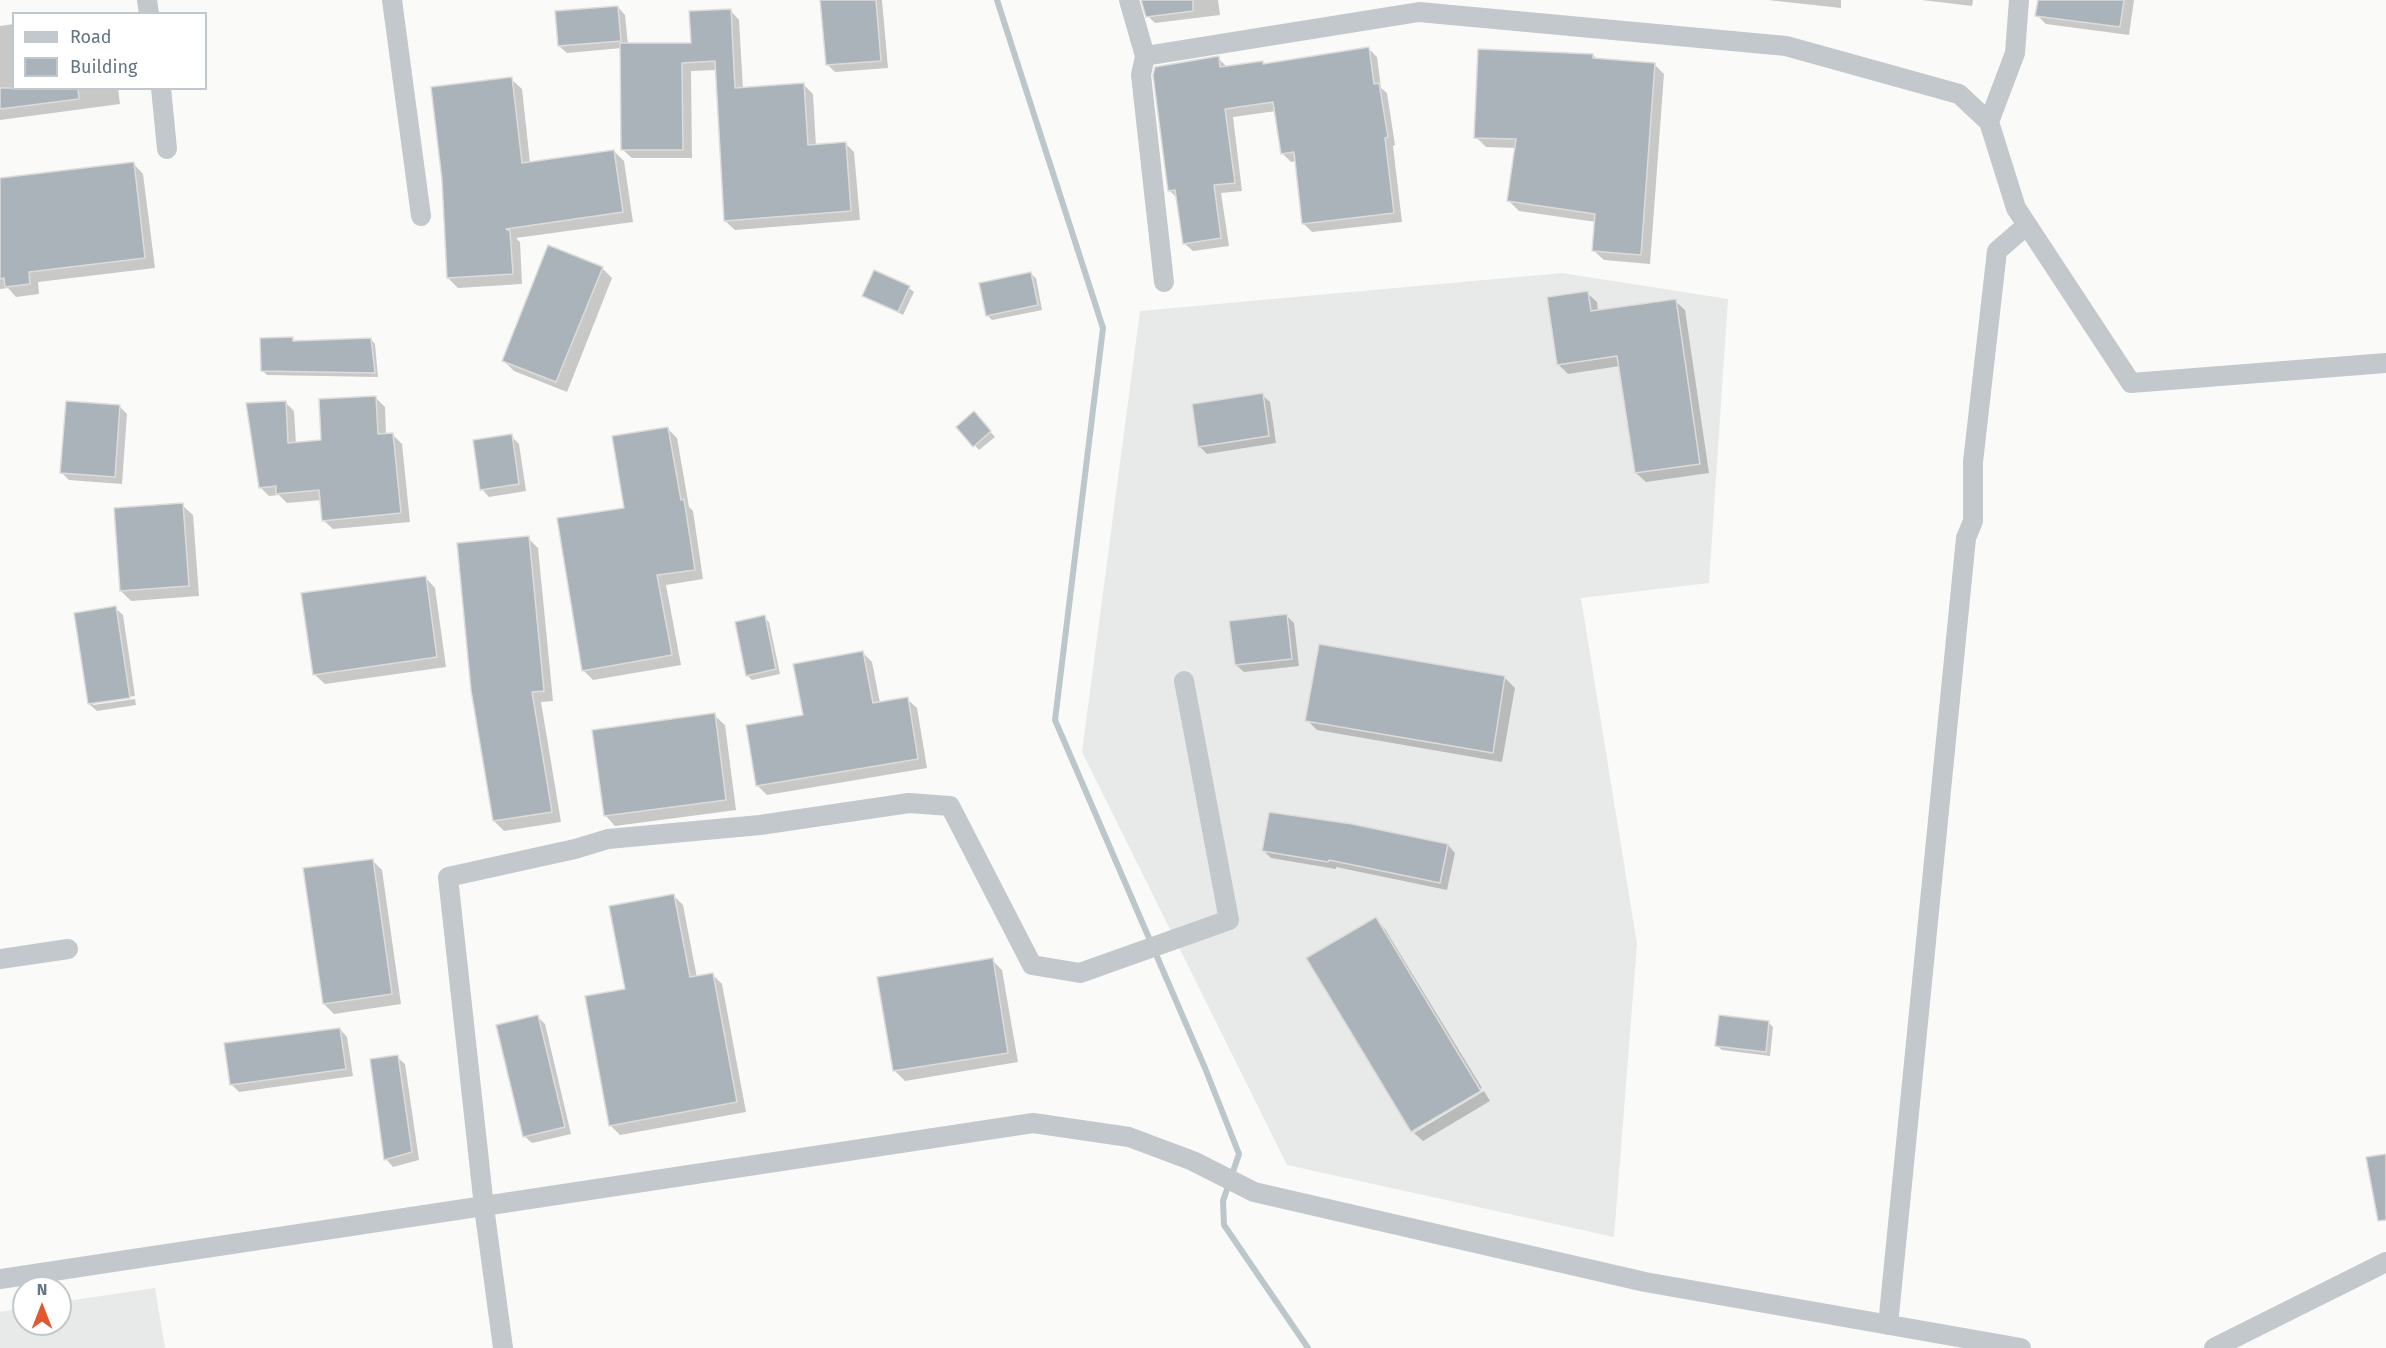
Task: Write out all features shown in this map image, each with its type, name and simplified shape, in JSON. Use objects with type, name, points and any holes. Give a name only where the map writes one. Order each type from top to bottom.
[{"type":"street","points":[[392,0],[421,216]]},
{"type":"street","points":[[1129,0],[1144,56],[1141,75],[1164,282]]},
{"type":"street","points":[[1989,122],[2015,53],[2019,0]]},
{"type":"street","points":[[1144,56],[1419,6],[1786,46],[1959,94],[1989,122],[2016,208],[2131,383],[2386,363]]},
{"type":"street","points":[[161,90],[167,149]]},
{"type":"street","points":[[1888,1324],[1966,538],[1973,521],[1973,462],[1997,251],[2027,225]]},
{"type":"street","points":[[503,1348],[484,1207],[448,877],[575,849],[608,839],[760,825],[909,803],[950,806],[1032,965],[1080,973],[1229,920],[1184,681]]},
{"type":"street","points":[[0,959],[68,949]]},
{"type":"street","points":[[0,1279],[1033,1123],[1129,1137],[1193,1161],[1254,1192],[1646,1282],[2021,1348]]},
{"type":"street","points":[[2214,1348],[2386,1262]]},
{"type":"shaded area","points":[[1562,273],[1728,299],[1709,583],[1581,598],[1637,944],[1614,1237],[1287,1165],[1082,752],[1140,311]]},
{"type":"shaded area","points":[[155,1288],[165,1348],[0,1348],[0,1312],[12,1310],[12,1336],[72,1336],[72,1300]]},
{"type":"building","points":[[820,0],[876,0],[881,61],[826,65]]},
{"type":"building","points":[[1141,0],[1193,0],[1193,11],[1146,17]]},
{"type":"building","points":[[2038,0],[2124,0],[2120,27],[2035,16]]},
{"type":"building","points":[[618,6],[621,41],[558,46],[555,11]]},
{"type":"building","points":[[731,9],[735,88],[804,83],[808,145],[846,142],[851,211],[724,221],[715,61],[682,63],[683,150],[621,150],[620,43],[691,43],[689,11]]},
{"type":"building","points":[[1369,47],[1374,84],[1379,83],[1388,137],[1385,138],[1394,213],[1302,224],[1294,152],[1281,154],[1273,102],[1225,109],[1235,183],[1214,185],[1221,238],[1183,244],[1175,190],[1168,191],[1153,75],[1155,67],[1219,56],[1220,67],[1263,61],[1263,64]]},
{"type":"building","points":[[1478,49],[1593,54],[1593,58],[1655,63],[1641,255],[1592,251],[1595,214],[1507,201],[1516,139],[1474,138]]},
{"type":"building","points":[[512,77],[522,163],[614,150],[623,212],[506,229],[510,231],[513,274],[447,278],[442,180],[431,87]]},
{"type":"building","points":[[0,88],[78,90],[79,99],[0,109]]},
{"type":"building","points":[[134,162],[145,258],[29,272],[30,284],[5,287],[4,278],[0,279],[0,178]]},
{"type":"building","points":[[548,245],[603,267],[556,382],[502,361]]},
{"type":"building","points":[[874,270],[910,286],[898,312],[862,296]]},
{"type":"building","points":[[1031,272],[1038,305],[986,316],[979,283]]},
{"type":"building","points":[[1588,291],[1591,311],[1676,299],[1700,464],[1635,473],[1617,356],[1557,365],[1547,297]]},
{"type":"building","points":[[293,337],[293,341],[371,338],[375,373],[261,371],[260,338]]},
{"type":"building","points":[[1263,393],[1269,436],[1198,447],[1192,404]]},
{"type":"building","points":[[376,396],[378,434],[393,433],[401,513],[322,521],[319,490],[276,494],[276,486],[259,488],[246,403],[286,401],[288,443],[321,440],[319,399]]},
{"type":"building","points":[[66,401],[120,405],[115,477],[60,473]]},
{"type":"building","points":[[974,411],[991,431],[973,447],[956,427]]},
{"type":"building","points":[[668,427],[681,500],[684,499],[695,570],[657,575],[672,655],[582,671],[557,518],[624,508],[612,436]]},
{"type":"building","points":[[512,434],[519,484],[480,490],[473,440]]},
{"type":"building","points":[[183,503],[189,586],[120,591],[114,508]]},
{"type":"building","points":[[529,536],[544,691],[532,692],[552,812],[493,821],[471,690],[457,543]]},
{"type":"building","points":[[426,576],[437,657],[313,675],[301,593]]},
{"type":"building","points":[[116,606],[130,698],[88,704],[74,613]]},
{"type":"building","points":[[1287,614],[1292,659],[1235,665],[1229,621]]},
{"type":"building","points":[[765,615],[776,669],[746,676],[735,622]]},
{"type":"building","points":[[1319,644],[1505,676],[1493,753],[1305,721]]},
{"type":"building","points":[[863,651],[873,703],[908,697],[918,759],[756,786],[746,725],[803,715],[793,664]]},
{"type":"building","points":[[715,713],[726,800],[604,816],[592,730]]},
{"type":"building","points":[[1269,812],[1352,824],[1448,844],[1440,883],[1329,860],[1328,862],[1262,851]]},
{"type":"building","points":[[373,859],[392,994],[323,1004],[303,868]]},
{"type":"building","points":[[674,894],[690,977],[713,973],[737,1102],[609,1126],[585,996],[625,989],[609,906]]},
{"type":"building","points":[[1376,917],[1481,1091],[1411,1132],[1306,958]]},
{"type":"building","points":[[993,958],[1008,1053],[893,1071],[877,977]]},
{"type":"building","points":[[538,1015],[565,1127],[523,1137],[496,1025]]},
{"type":"building","points":[[1719,1015],[1769,1021],[1766,1052],[1715,1046]]},
{"type":"building","points":[[340,1028],[346,1069],[230,1085],[224,1043]]},
{"type":"building","points":[[398,1055],[412,1152],[384,1160],[370,1059]]},
{"type":"building","points":[[2386,1154],[2386,1220],[2378,1221],[2366,1157]]},
{"type":"waterway","points":[[997,0],[1103,328],[1055,720],[1205,1068],[1239,1154],[1223,1201],[1224,1225],[1308,1348]]}]
